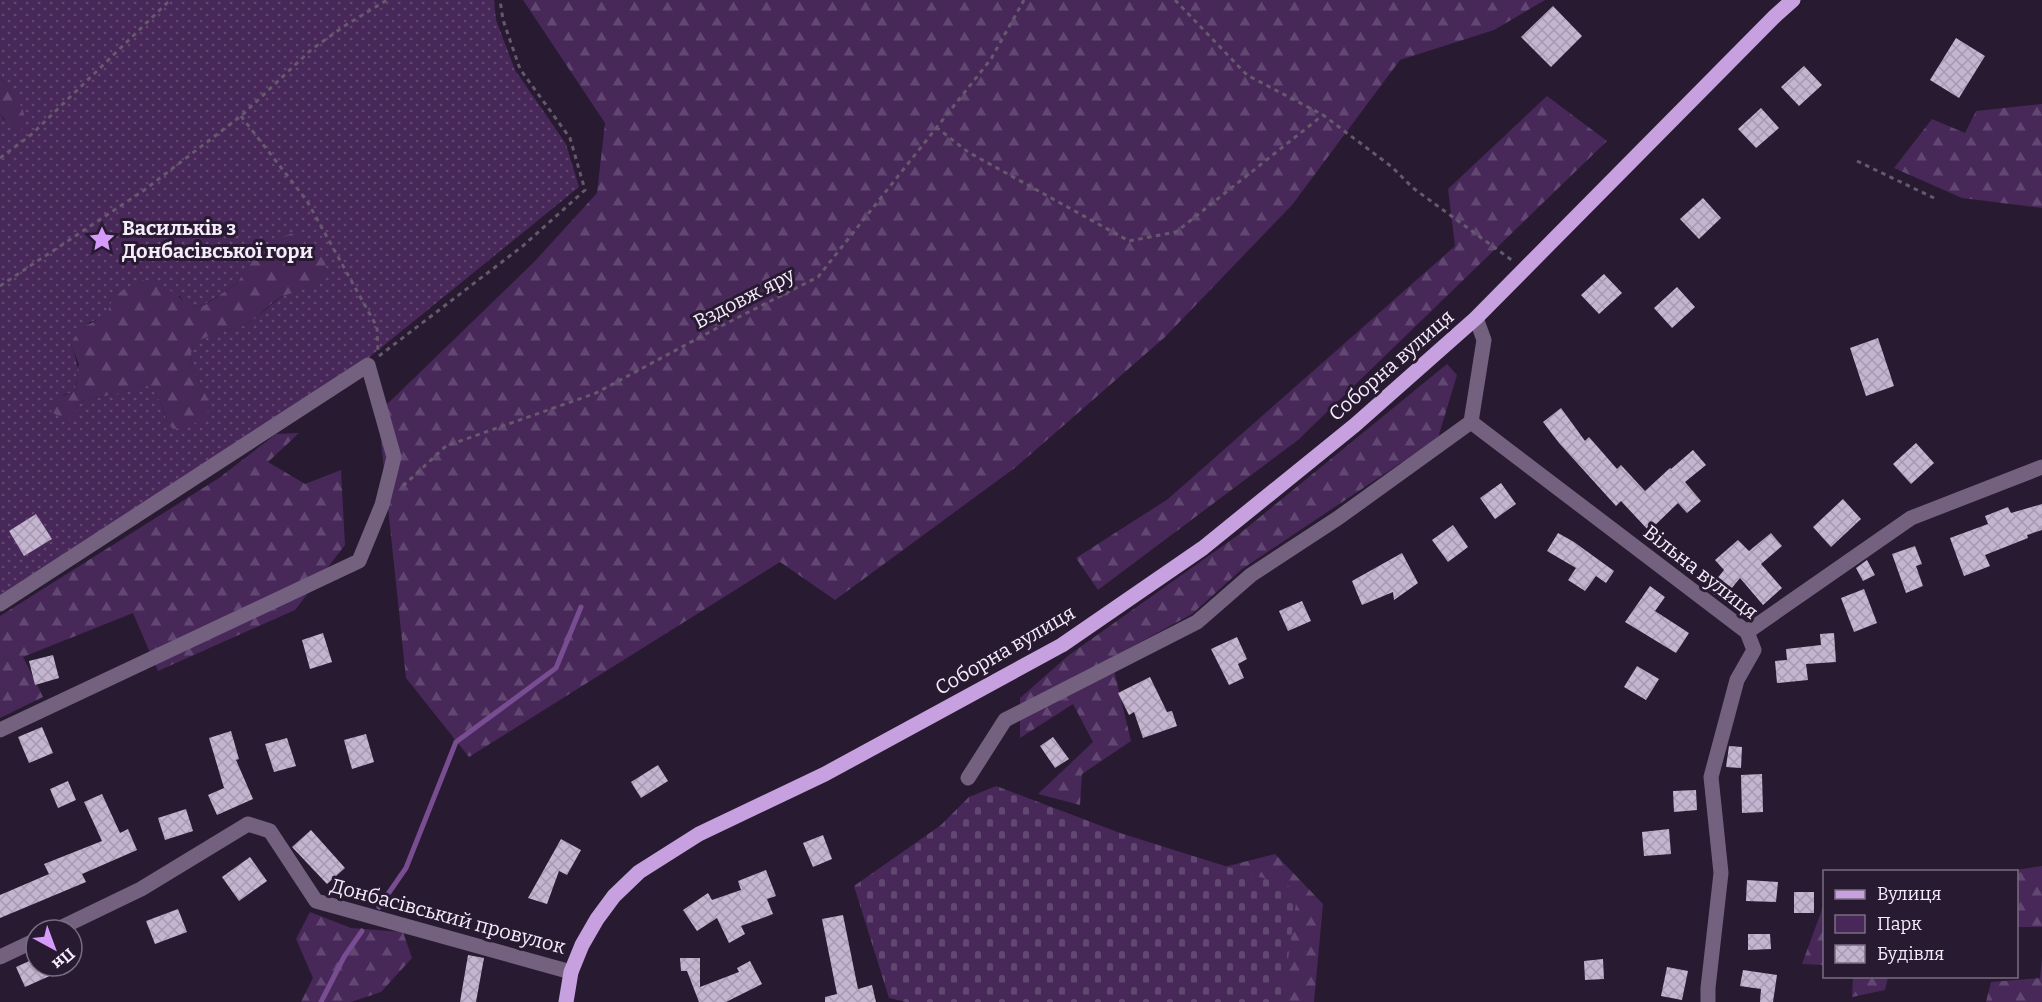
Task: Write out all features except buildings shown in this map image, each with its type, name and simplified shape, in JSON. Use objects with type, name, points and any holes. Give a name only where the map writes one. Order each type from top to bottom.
[{"type":"main road","name":"Соборна вулиця","points":[[566,1002],[572,972],[582,945],[597,918],[614,896],[639,872],[699,834],[825,774],[1062,645],[1203,548],[1355,425],[1476,318],[1793,0]]},
{"type":"street","name":"Соборна вулиця","points":[[1471,422],[1484,340],[1476,318]]},
{"type":"street","points":[[0,604],[373,361],[394,457],[382,505],[359,561],[0,730]]},
{"type":"street","points":[[968,778],[1005,720],[1197,622],[1251,575],[1338,518],[1471,422]]},
{"type":"street","name":"Вільна вулиця","points":[[1471,422],[1747,632],[1754,650],[1737,680],[1711,777],[1721,873],[1708,1002]]},
{"type":"street","points":[[1747,632],[1911,518],[2042,467]]},
{"type":"street","name":"Донбасівський провулок","points":[[81,918],[141,889],[248,824],[270,831],[316,901],[572,972]]},
{"type":"street","points":[[0,957],[24,946]]},
{"type":"path","points":[[0,158],[32,134],[170,0]]},
{"type":"path","points":[[0,286],[142,191],[242,116],[312,49],[387,0]]},
{"type":"path","points":[[373,361],[524,245],[585,190],[570,138],[520,69],[503,20],[500,0]]},
{"type":"path","name":"Вздовж яру","points":[[382,505],[446,446],[596,393],[818,277],[991,59],[1024,0]]},
{"type":"path","points":[[1175,0],[1247,75],[1323,115],[1392,167],[1413,188],[1524,269]]},
{"type":"path","points":[[936,127],[968,152],[1129,241],[1176,232],[1323,115]]},
{"type":"path","points":[[242,116],[307,201],[377,327],[373,361]]},
{"type":"path","points":[[1857,161],[1934,198]]},
{"type":"green space","points":[[0,0],[494,0],[496,20],[515,70],[566,144],[579,187],[366,360],[0,599],[0,114],[4,120],[14,95],[0,77]],"holes":[[[262,251],[315,284],[281,297],[245,325],[213,334],[195,345],[192,350],[192,363],[211,406],[167,422],[161,403],[151,386],[141,385],[132,390],[86,400],[77,404],[75,414],[63,395],[73,392],[78,375],[71,345],[90,322],[108,313],[180,296],[185,305],[195,307],[204,305],[237,283],[254,258]]]},
{"type":"green space","points":[[523,0],[1545,0],[1494,30],[1400,60],[1292,205],[1165,337],[1016,467],[835,600],[780,562],[469,757],[406,678],[378,413],[535,261],[597,193],[605,123]]},
{"type":"green space","points":[[0,77],[16,97],[24,112],[23,126],[18,133],[0,114]]},
{"type":"green space","points":[[1547,96],[1607,141],[1298,440],[1098,590],[1076,558],[1168,499],[1455,246],[1448,189]]},
{"type":"green space","points":[[2042,104],[2042,208],[1962,198],[1894,168],[1932,119],[1965,133],[1976,111]]},
{"type":"green space","points":[[296,232],[309,239],[323,253],[326,266],[324,273],[316,284],[281,297],[246,325],[213,334],[195,345],[191,356],[192,363],[211,405],[201,419],[191,425],[173,429],[167,422],[161,403],[151,387],[141,385],[133,390],[77,404],[75,414],[67,420],[51,411],[59,398],[73,392],[77,383],[76,373],[79,364],[71,345],[74,338],[82,329],[108,313],[112,301],[120,292],[143,280],[172,292],[186,305],[195,307],[205,305],[237,283],[254,258],[262,251]]},
{"type":"green space","points":[[1447,364],[1457,375],[1438,438],[1242,569],[1192,614],[1111,658],[1131,741],[1082,774],[1080,805],[1038,794],[1093,742],[1073,704],[1020,738],[1020,698],[1069,655],[1238,535]]},
{"type":"green space","points":[[299,433],[268,462],[305,484],[341,470],[345,545],[295,610],[158,671],[133,613],[23,657],[43,697],[0,718],[0,616],[219,478],[276,434]]},
{"type":"green space","points":[[996,786],[1120,833],[1298,889],[1282,1002],[906,1002],[889,998],[854,886],[941,825],[969,797]]},
{"type":"green space","points":[[1275,854],[1323,904],[1314,1002],[1101,1002],[1189,876]]},
{"type":"green space","points":[[2042,866],[2042,927],[2018,927],[2018,870],[2015,870]]},
{"type":"green space","points":[[1823,907],[1823,965],[1802,964]]},
{"type":"green space","points":[[310,912],[351,928],[403,932],[412,958],[381,992],[351,1002],[301,1002],[313,978],[296,939]]},
{"type":"green space","points":[[2042,958],[2042,1002],[1986,1002],[1991,982],[2040,978]]},
{"type":"green space","points":[[1853,978],[1888,978],[1885,990],[1852,997]]},
{"type":"waterway","points":[[379,907],[406,868],[456,742],[556,668],[581,607]]},
{"type":"waterway","points":[[321,1002],[344,957],[362,931]]},
{"type":"place","name":"Васильків з Донбасівської гори","points":[[102,239]]}]
